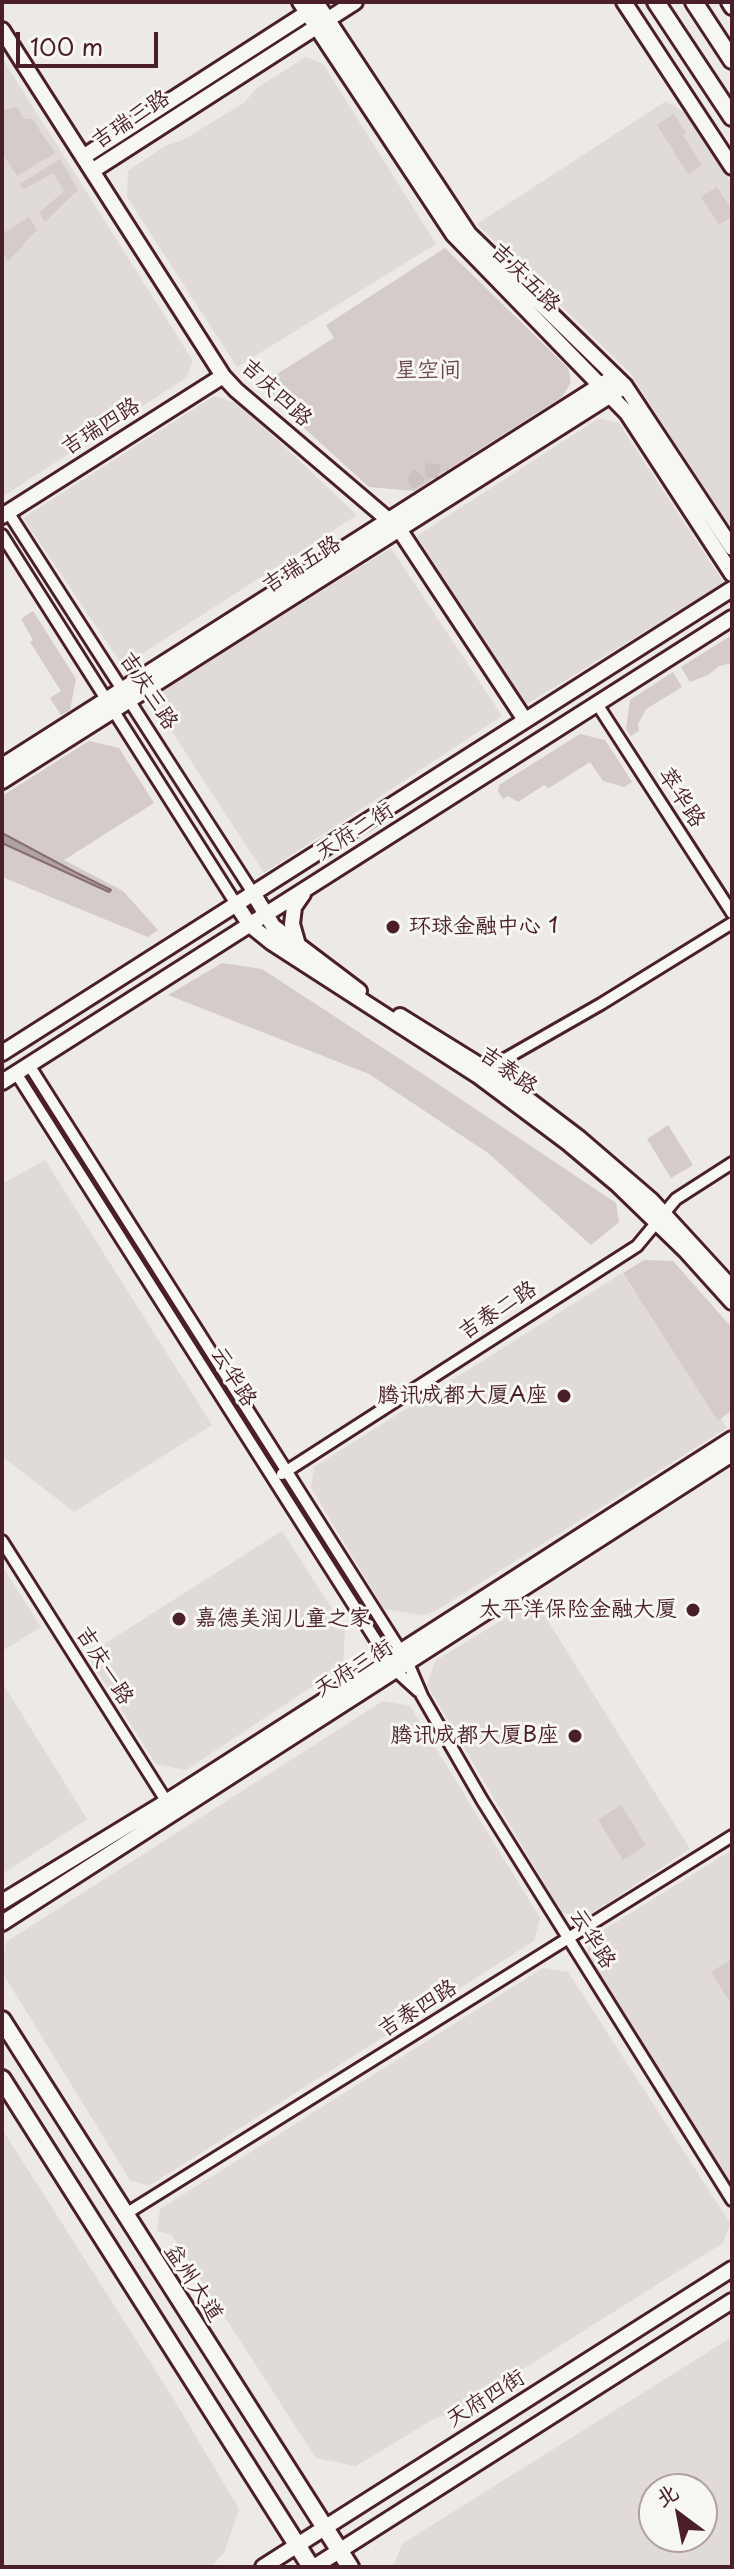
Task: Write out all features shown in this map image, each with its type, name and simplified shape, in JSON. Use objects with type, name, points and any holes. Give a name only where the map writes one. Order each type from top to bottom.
[{"type":"main road","points":[[656,2],[732,117]]},
{"type":"main road","points":[[694,2],[732,60]]},
{"type":"main road","name":"益州大道","points":[[2,2020],[350,2567]]},
{"type":"main road","points":[[2,2079],[313,2567]]},
{"type":"street","name":"吉瑞三路","points":[[92,171],[355,2]]},
{"type":"street","points":[[624,2],[732,167]]},
{"type":"street","name":"吉瑞三路","points":[[83,157],[313,5]]},
{"type":"street","name":"吉庆五路","points":[[313,5],[453,234],[627,413],[732,574]]},
{"type":"street","name":"吉庆五路","points":[[322,23],[469,234],[620,381],[732,548]]},
{"type":"street","name":"吉庆四路","points":[[2,30],[223,376],[394,525],[525,720]]},
{"type":"street","name":"吉瑞四路","points":[[5,514],[223,376]]},
{"type":"street","name":"吉瑞五路","points":[[2,781],[109,706],[620,381]]},
{"type":"street","name":"吉瑞五路","points":[[394,525],[449,477],[606,390]]},
{"type":"street","name":"吉庆三路","points":[[5,514],[253,893]]},
{"type":"street","name":"吉庆三路","points":[[2,535],[236,904]]},
{"type":"street","name":"天府二街","points":[[2,1053],[732,589]]},
{"type":"street","name":"天府二街","points":[[2,1082],[732,618]]},
{"type":"street","name":"萃华路","points":[[597,704],[732,913]]},
{"type":"street","name":"吉瑞五路","points":[[2,766],[109,706]]},
{"type":"street","points":[[298,945],[292,924],[294,907],[304,892],[320,880]]},
{"type":"street","name":"吉泰路","points":[[253,893],[273,926],[298,945],[362,993],[579,1138],[732,1288]]},
{"type":"street","name":"吉泰路","points":[[236,904],[250,925],[311,970],[482,1072]]},
{"type":"street","points":[[482,1072],[601,1004],[732,923]]},
{"type":"street","name":"云华路","points":[[29,1065],[286,1471],[398,1660]]},
{"type":"street","name":"云华路","points":[[16,1073],[274,1479],[422,1696],[568,1939],[732,2200]]},
{"type":"street","name":"吉泰二路","points":[[274,1479],[637,1246],[676,1199],[732,1163]]},
{"type":"street","name":"吉泰路","points":[[660,1218],[732,1302]]},
{"type":"street","name":"天府三街","points":[[2,1923],[169,1807],[732,1439]]},
{"type":"street","name":"天府三街","points":[[398,1660],[732,1454]]},
{"type":"street","name":"吉庆一路","points":[[2,1541],[169,1807]]},
{"type":"street","name":"天府三街","points":[[2,1902],[169,1807]]},
{"type":"street","name":"吉泰四路","points":[[124,2215],[732,1836]]},
{"type":"street","name":"天府四街","points":[[263,2567],[732,2269]]},
{"type":"street","points":[[313,2567],[732,2301]]},
{"type":"shaded area","points":[[306,57],[323,64],[436,244],[237,367],[127,197],[128,171],[165,146],[183,140],[244,103],[257,88]]},
{"type":"shaded area","points":[[2,58],[193,361],[186,378],[2,497]]},
{"type":"shaded area","points":[[666,101],[685,113],[732,184],[732,531],[630,373],[477,224]]},
{"type":"shaded area","points":[[214,396],[239,404],[357,515],[123,666],[23,518]]},
{"type":"shaded area","points":[[599,418],[619,423],[724,583],[525,705],[417,536]]},
{"type":"shaded area","points":[[391,548],[502,716],[264,873],[150,698]]},
{"type":"shaded area","points":[[2,833],[111,890],[109,892],[2,843]]},
{"type":"shaded area","points":[[45,1160],[212,1425],[74,1512],[2,1456],[2,1184]]},
{"type":"shaded area","points":[[622,1273],[727,1428],[434,1612],[421,1615],[384,1609],[311,1488],[314,1467]]},
{"type":"shaded area","points":[[282,1531],[345,1629],[343,1666],[186,1770],[156,1764],[87,1655]]},
{"type":"shaded area","points":[[2,1566],[41,1627],[2,1651]]},
{"type":"shaded area","points":[[535,1600],[690,1849],[584,1918],[561,1912],[427,1685],[435,1661]]},
{"type":"shaded area","points":[[2,1682],[87,1819],[2,1874]]},
{"type":"shaded area","points":[[383,1701],[410,1706],[540,1918],[534,1941],[149,2186],[130,2180],[2,1972],[6,1942]]},
{"type":"shaded area","points":[[732,1850],[732,2186],[586,1956],[592,1937]]},
{"type":"shaded area","points":[[543,1968],[568,1972],[730,2223],[723,2243],[458,2410],[432,2420],[356,2466],[316,2458],[171,2234],[157,2231],[160,2209]]},
{"type":"shaded area","points":[[2,2129],[173,2398],[239,2509],[224,2553],[210,2567],[2,2567]]},
{"type":"shaded area","points":[[732,2337],[732,2567],[393,2567],[402,2544]]},
{"type":"green space","points":[[17,107],[24,119],[32,119],[55,153],[17,176],[2,153],[2,110]]},
{"type":"green space","points":[[674,114],[702,165],[688,174],[657,125]]},
{"type":"green space","points":[[60,159],[78,190],[45,222],[39,213],[64,191],[53,173],[24,189],[20,184]]},
{"type":"green space","points":[[717,187],[732,211],[732,216],[719,225],[701,197]]},
{"type":"green space","points":[[29,217],[37,230],[8,261],[2,252],[2,234]]},
{"type":"green space","name":"星空间","points":[[445,248],[568,368],[571,382],[562,397],[414,491],[369,487],[258,386],[334,338],[326,325]]},
{"type":"green space","points":[[33,611],[76,679],[70,710],[61,715],[50,698],[61,691],[30,642],[33,640],[21,619]]},
{"type":"green space","points":[[732,635],[732,663],[719,666],[708,675],[690,682],[681,667]]},
{"type":"green space","points":[[673,672],[682,687],[646,709],[638,724],[639,731],[631,736],[626,729],[630,700]]},
{"type":"green space","points":[[580,734],[605,740],[632,782],[624,787],[603,781],[590,762],[549,788],[544,785],[518,802],[508,796],[503,799],[498,791],[499,785]]},
{"type":"green space","points":[[89,741],[119,748],[154,803],[64,860],[123,891],[158,930],[148,937],[2,877],[2,796]]},
{"type":"green space","points":[[222,963],[262,969],[616,1203],[619,1222],[591,1245],[488,1153],[369,1074],[168,995]]},
{"type":"green space","points":[[668,1125],[693,1165],[671,1178],[647,1139]]},
{"type":"green space","points":[[644,1260],[673,1261],[732,1328],[732,1410],[718,1421],[623,1273]]},
{"type":"green space","points":[[621,1805],[646,1845],[623,1860],[598,1820]]},
{"type":"green space","points":[[732,1959],[732,2005],[711,1972]]},
{"type":"tunnel","points":[[531,305],[613,386],[610,388]]},
{"type":"tunnel","points":[[428,504],[415,479],[421,472],[432,470],[447,474]]},
{"type":"place","name":"环球金融中心 1","points":[[393,927]]},
{"type":"place","name":"腾讯成都大厦A座","points":[[564,1396]]},
{"type":"place","name":"太平洋保险金融大厦","points":[[693,1610]]},
{"type":"place","name":"嘉德美润儿童之家","points":[[179,1619]]},
{"type":"place","name":"腾讯成都大厦B座","points":[[575,1736]]}]
